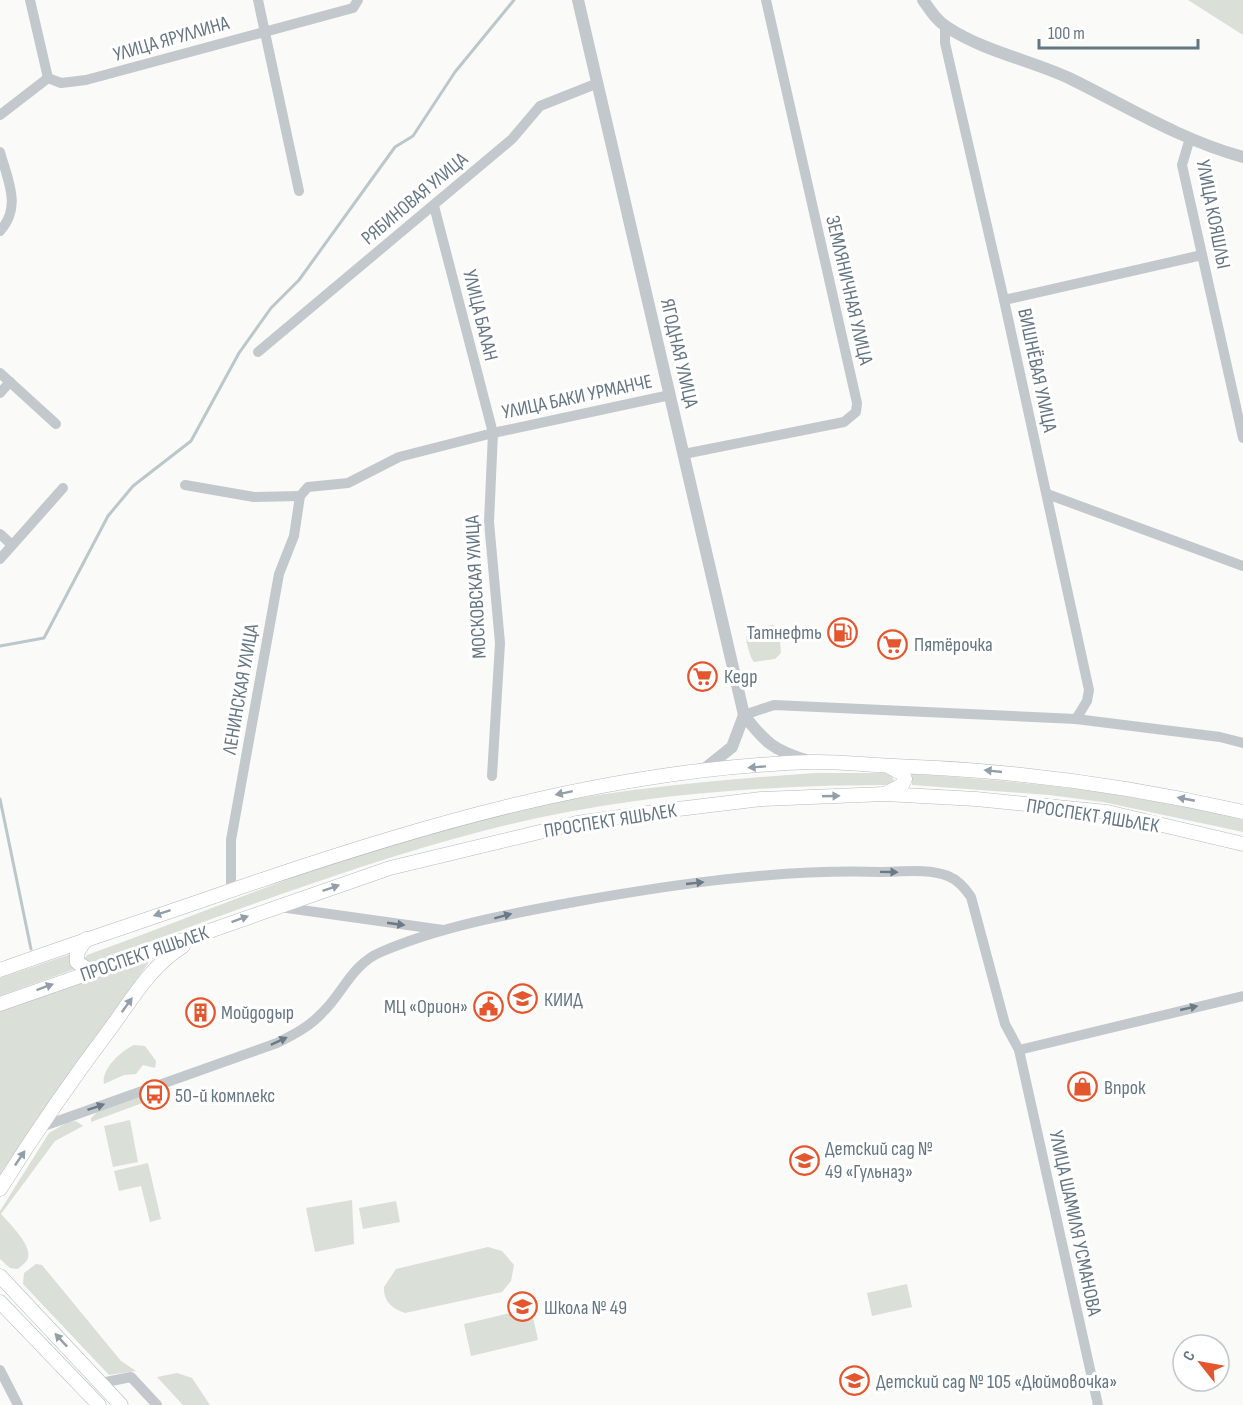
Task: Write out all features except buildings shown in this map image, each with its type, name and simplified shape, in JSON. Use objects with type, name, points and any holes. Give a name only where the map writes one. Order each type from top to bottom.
[{"type":"main road","name":"ПРОСПЕКТ ЯШЬЛЕК","points":[[0,970],[382,839],[496,808],[577,790],[702,771],[813,762],[978,769],[1109,784],[1243,812]]},
{"type":"main road","points":[[885,794],[902,785],[905,779],[903,774],[889,766]]},
{"type":"main road","name":"ПРОСПЕКТ ЯШЬЛЕК","points":[[0,1004],[390,868],[577,823],[762,799],[885,794],[976,799],[1107,813],[1243,844]]},
{"type":"main road","points":[[0,1189],[41,1127],[151,973],[165,956],[205,933]]},
{"type":"main road","points":[[86,939],[77,953],[77,962],[90,971]]},
{"type":"main road","points":[[0,1276],[122,1405]]},
{"type":"main road","points":[[0,1302],[99,1405]]},
{"type":"street","points":[[0,115],[48,78],[30,0]]},
{"type":"street","points":[[258,0],[299,191]]},
{"type":"street","name":"УЛИЦА ЯРУЛЛИНА","points":[[48,78],[61,83],[86,80],[353,8],[358,0]]},
{"type":"street","name":"ЯГОДНАЯ УЛИЦА","points":[[578,0],[744,715]]},
{"type":"street","name":"ЗЕМЛЯНИЧНАЯ УЛИЦА","points":[[684,454],[844,422],[853,418],[856,412],[857,403],[765,0]]},
{"type":"street","points":[[923,0],[945,26],[1068,78],[1133,112],[1190,138],[1243,157]]},
{"type":"street","name":"ВИШНЁВАЯ УЛИЦА","points":[[945,26],[945,43],[1089,690],[1087,701],[1076,719]]},
{"type":"street","name":"РЯБИНОВАЯ УЛИЦА","points":[[258,352],[512,139],[540,106],[598,83]]},
{"type":"street","name":"УЛИЦА КОЯШЛЫ","points":[[1190,138],[1182,165],[1243,438]]},
{"type":"street","points":[[0,152],[14,202],[12,214],[0,231]]},
{"type":"street","name":"УЛИЦА БАЛАН","points":[[434,206],[493,433]]},
{"type":"street","points":[[1004,300],[1202,255]]},
{"type":"street","points":[[0,373],[57,424]]},
{"type":"street","points":[[0,393],[10,382]]},
{"type":"street","name":"УЛИЦА БАКИ УРМАНЧЕ","points":[[300,496],[308,487],[348,483],[399,458],[493,433],[670,395]]},
{"type":"street","name":"МОСКОВСКАЯ УЛИЦА","points":[[492,776],[500,642],[489,513],[493,433]]},
{"type":"street","points":[[185,485],[254,497],[300,496]]},
{"type":"street","points":[[0,559],[63,488]]},
{"type":"street","points":[[1047,494],[1243,566]]},
{"type":"street","name":"ЛЕНИНСКАЯ УЛИЦА","points":[[231,890],[231,840],[279,574],[294,536],[300,496]]},
{"type":"street","points":[[0,534],[12,546]]},
{"type":"street","points":[[744,715],[774,705],[1076,719],[1220,737],[1243,743]]},
{"type":"street","points":[[744,715],[762,740],[782,753],[813,762]]},
{"type":"street","points":[[702,771],[732,747],[744,715]]},
{"type":"street","name":"УЛИЦА ШАМИЛЯ УСМАНОВА","points":[[446,931],[518,912],[660,887],[791,873],[932,873],[957,881],[971,897],[1005,1024],[1019,1050],[1098,1405]]},
{"type":"street","points":[[275,907],[446,931]]},
{"type":"street","points":[[41,1127],[277,1043],[310,1024],[323,1012],[353,972],[369,959],[380,952],[446,931]]},
{"type":"street","points":[[1019,1050],[1243,996]]},
{"type":"street","points":[[0,1370],[18,1405]]},
{"type":"street","points":[[101,1383],[131,1377],[157,1405]]},
{"type":"shaded area","points":[[1188,0],[1243,0],[1243,35]]},
{"type":"shaded area","points":[[774,625],[779,630],[781,653],[775,659],[754,662],[747,644],[748,634],[754,628]]},
{"type":"shaded area","points":[[815,773],[890,773],[895,782],[891,785],[789,787],[686,795],[584,809],[533,819],[383,860],[284,893],[89,964],[84,960],[87,955],[332,863],[431,831],[481,818],[563,801],[647,788]]},
{"type":"shaded area","points":[[912,774],[996,780],[1161,802],[1243,820],[1243,832],[1103,802],[1049,795],[912,785]]},
{"type":"shaded area","points":[[71,954],[72,966],[75,969],[0,996],[0,978]]},
{"type":"shaded area","points":[[152,958],[46,1107],[0,1179],[0,1011]]},
{"type":"shaded area","points":[[134,1045],[145,1046],[156,1061],[155,1068],[143,1065],[136,1074],[124,1075],[104,1084],[109,1067],[118,1056]]},
{"type":"shaded area","points":[[143,1096],[145,1102],[91,1122],[91,1118],[97,1112]]},
{"type":"shaded area","points":[[130,1120],[138,1162],[113,1167],[104,1126]]},
{"type":"shaded area","points":[[76,1121],[83,1126],[55,1141],[1,1214],[19,1235],[28,1253],[27,1259],[18,1269],[10,1268],[0,1259],[0,1211],[49,1133],[68,1122]]},
{"type":"shaded area","points":[[148,1163],[161,1219],[150,1222],[141,1186],[119,1191],[114,1171]]},
{"type":"shaded area","points":[[352,1200],[354,1244],[315,1252],[306,1208]]},
{"type":"shaded area","points":[[396,1201],[400,1222],[363,1229],[359,1208]]},
{"type":"shaded area","points":[[488,1247],[502,1251],[514,1265],[511,1281],[502,1292],[405,1313],[392,1307],[385,1296],[384,1287],[396,1269]]},
{"type":"shaded area","points":[[36,1264],[42,1265],[121,1361],[136,1371],[109,1375],[23,1284],[24,1273]]},
{"type":"shaded area","points":[[907,1284],[912,1307],[872,1316],[867,1293]]},
{"type":"shaded area","points":[[531,1308],[538,1340],[471,1356],[464,1324]]},
{"type":"shaded area","points":[[177,1373],[192,1378],[210,1405],[183,1405],[157,1377]]},
{"type":"waterway","points":[[0,646],[44,638],[108,516],[133,486],[191,441],[239,353],[271,308],[299,280],[395,147],[413,136],[455,72],[514,0]]},
{"type":"waterway","points":[[0,799],[31,949]]},
{"type":"place","name":"Татнефть","points":[[843,632]]},
{"type":"place","name":"Пятёрочка","points":[[893,644]]},
{"type":"place","name":"Кедр","points":[[703,676]]},
{"type":"place","name":"КИИД","points":[[523,999]]},
{"type":"place","name":"МЦ «Орион»","points":[[489,1006]]},
{"type":"place","name":"Мойдодыр","points":[[200,1012]]},
{"type":"place","name":"Впрок","points":[[1083,1087]]},
{"type":"place","name":"50-й комплекс","points":[[154,1095]]},
{"type":"place","name":"Детский сад № 49 «Гульназ»","points":[[804,1160]]},
{"type":"place","name":"Школа № 49","points":[[523,1307]]},
{"type":"place","name":"Детский сад № 105 «Дюймовочка»","points":[[855,1381]]}]
